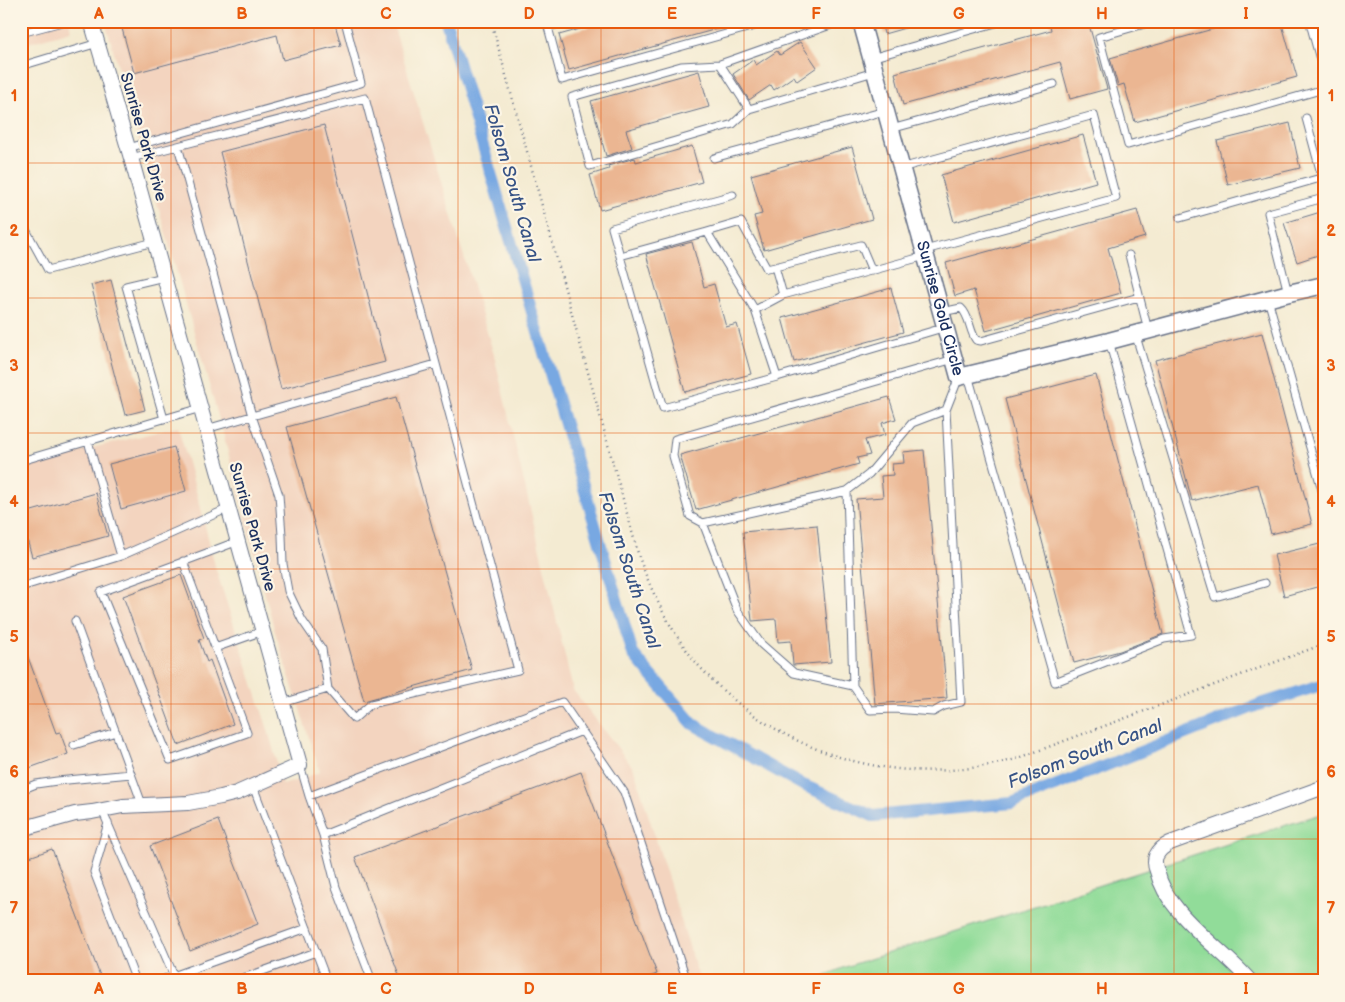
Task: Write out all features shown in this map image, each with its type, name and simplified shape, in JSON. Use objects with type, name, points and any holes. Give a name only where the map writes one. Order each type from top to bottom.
[{"type":"street","name":"Sunrise Park Drive","points":[[91,21],[130,153],[300,765]]},
{"type":"street","name":"Sunrise Gold Circle","points":[[861,21],[954,358],[964,375],[1108,341],[1288,293],[1322,291]]},
{"type":"street","points":[[1313,21],[1324,61]]},
{"type":"street","points":[[25,828],[75,814],[105,816],[123,806],[188,803],[237,793],[300,765]]},
{"type":"street","points":[[1250,981],[1178,909],[1164,890],[1158,877],[1155,857],[1163,847],[1170,843],[1324,787]]},
{"type":"lane","points":[[21,34],[63,21]]},
{"type":"lane","points":[[130,153],[361,83],[345,21]]},
{"type":"lane","points":[[571,21],[548,28],[562,80],[772,21]]},
{"type":"lane","points":[[842,21],[720,64],[681,66],[572,97],[590,166],[732,124],[749,109],[1003,21]]},
{"type":"lane","points":[[1156,21],[1099,38],[1128,145],[1324,89]]},
{"type":"lane","points":[[21,66],[98,43]]},
{"type":"lane","points":[[720,64],[749,109]]},
{"type":"lane","points":[[891,130],[1054,84]]},
{"type":"lane","points":[[130,153],[178,146],[365,98],[518,670],[372,704],[354,719],[328,689],[322,649],[302,620],[288,591],[283,564],[279,495],[252,416],[178,146]]},
{"type":"lane","points":[[714,158],[886,110]]},
{"type":"lane","points":[[756,310],[783,295],[872,271],[925,253],[1116,198],[1094,115],[901,168]]},
{"type":"lane","points":[[1180,218],[1323,177],[1306,118]]},
{"type":"lane","points":[[733,195],[612,228],[663,408],[777,377],[944,320],[961,308],[965,312],[972,335],[976,340],[981,341],[1140,297]]},
{"type":"lane","points":[[1288,293],[1268,213],[1324,198]]},
{"type":"lane","points":[[21,222],[48,270],[154,242]]},
{"type":"lane","points":[[620,256],[741,222],[767,269],[862,245],[872,271]]},
{"type":"lane","points":[[706,232],[756,310],[777,377]]},
{"type":"lane","points":[[1129,255],[1140,297],[1141,331],[1215,597],[1264,583]]},
{"type":"lane","points":[[775,267],[783,295]]},
{"type":"lane","points":[[164,277],[126,286],[164,419]]},
{"type":"lane","points":[[1268,299],[1324,497]]},
{"type":"lane","points":[[964,375],[1055,682],[1164,639],[1191,635],[1108,341]]},
{"type":"lane","points":[[853,686],[794,673],[761,644],[737,610],[703,523],[690,516],[672,456],[674,439],[954,358]]},
{"type":"lane","points":[[206,429],[436,364]]},
{"type":"lane","points":[[848,491],[853,686],[870,710],[894,709],[933,712],[944,706],[961,702],[946,410],[964,375]]},
{"type":"lane","points":[[21,461],[201,408]]},
{"type":"lane","points":[[703,523],[848,491],[869,474],[912,423],[946,410]]},
{"type":"lane","points":[[88,441],[121,556]]},
{"type":"lane","points":[[21,587],[121,556],[228,508]]},
{"type":"lane","points":[[183,562],[247,733],[170,760],[101,592],[238,541]]},
{"type":"lane","points":[[75,621],[142,804]]},
{"type":"lane","points":[[216,648],[263,631]]},
{"type":"lane","points":[[283,703],[328,689]]},
{"type":"lane","points":[[309,796],[562,702],[624,792],[687,981]]},
{"type":"lane","points":[[323,835],[582,730]]},
{"type":"lane","points":[[74,745],[116,732]]},
{"type":"lane","points":[[300,765],[323,835],[336,887],[372,981]]},
{"type":"lane","points":[[21,790],[36,784],[131,774]]},
{"type":"lane","points":[[253,786],[327,981]]},
{"type":"lane","points":[[21,804],[25,828]]},
{"type":"lane","points":[[105,816],[174,976]]},
{"type":"lane","points":[[105,816],[94,872],[136,981]]},
{"type":"lane","points":[[160,981],[307,928]]},
{"type":"lane","points":[[235,981],[316,952]]},
{"type":"path","points":[[492,21],[639,557],[647,580],[675,633],[699,665],[725,692],[746,710],[775,729],[817,749],[863,764],[910,770],[970,769],[1016,759],[1324,644]]},
{"type":"shaded area","points":[[21,21],[69,21],[71,31],[21,45]]},
{"type":"shaded area","points":[[105,21],[392,21],[494,355],[573,690],[634,769],[700,981],[21,981],[21,465],[178,427],[216,570],[268,730],[283,785],[320,772],[275,632],[223,433]]},
{"type":"green space","points":[[1324,813],[1324,981],[811,981],[848,966]]},
{"type":"building","points":[[120,21],[334,21],[341,45],[283,60],[277,35],[134,73]]},
{"type":"building","points":[[609,21],[734,21],[735,24],[569,70],[559,35]]},
{"type":"building","points":[[881,21],[919,21],[919,24],[884,34]]},
{"type":"building","points":[[1049,21],[1088,21],[1107,89],[1070,99],[1060,62],[903,105],[895,73],[1051,30]]},
{"type":"building","points":[[1241,21],[1281,21],[1297,77],[1135,122],[1124,84],[1118,86],[1110,58]]},
{"type":"building","points":[[800,42],[817,67],[797,81],[794,76],[774,90],[771,85],[749,100],[733,74],[753,60],[756,65],[777,51],[780,55]]},
{"type":"building","points":[[699,71],[709,107],[626,130],[632,148],[606,156],[591,101]]},
{"type":"building","points":[[1290,123],[1300,168],[1228,185],[1217,141]]},
{"type":"building","points":[[324,125],[385,362],[281,389],[220,152]]},
{"type":"building","points":[[1083,135],[1096,182],[954,222],[941,175]]},
{"type":"building","points":[[692,146],[702,182],[600,210],[590,175],[609,169],[608,166],[635,158],[636,162]]},
{"type":"building","points":[[852,147],[872,219],[764,250],[754,216],[762,214],[751,175]]},
{"type":"building","points":[[1137,210],[1145,237],[1108,248],[1121,293],[986,331],[974,290],[955,296],[946,263]]},
{"type":"building","points":[[1324,211],[1324,253],[1297,262],[1284,223]]},
{"type":"building","points":[[692,242],[704,287],[714,284],[726,327],[737,324],[751,374],[685,392],[646,254]]},
{"type":"building","points":[[111,280],[145,410],[125,415],[91,285]]},
{"type":"building","points":[[891,288],[903,332],[794,362],[782,318]]},
{"type":"building","points":[[1262,333],[1312,524],[1271,534],[1258,484],[1192,501],[1155,360]]},
{"type":"building","points":[[1096,375],[1163,634],[1120,651],[1074,663],[1005,399]]},
{"type":"building","points":[[396,397],[472,670],[364,701],[287,427]]},
{"type":"building","points":[[889,397],[896,419],[882,423],[885,435],[865,440],[870,455],[857,458],[859,464],[696,510],[680,455]]},
{"type":"building","points":[[174,447],[186,491],[121,509],[109,464]]},
{"type":"building","points":[[924,450],[947,698],[875,704],[856,499],[883,497],[881,476],[893,475],[892,464],[904,463],[903,452]]},
{"type":"building","points":[[96,493],[108,536],[32,557],[21,514]]},
{"type":"building","points":[[817,525],[831,662],[793,665],[791,641],[778,642],[776,619],[752,621],[743,532]]},
{"type":"building","points":[[1324,543],[1324,585],[1284,596],[1274,555]]},
{"type":"building","points":[[181,575],[204,638],[199,640],[207,662],[210,660],[233,724],[178,745],[123,596]]},
{"type":"building","points":[[21,641],[56,733],[60,732],[68,754],[21,771]]},
{"type":"building","points":[[581,772],[657,974],[638,981],[401,981],[355,857]]},
{"type":"building","points":[[218,820],[258,924],[190,951],[150,846]]},
{"type":"building","points":[[52,849],[102,981],[29,981],[21,960],[21,860]]},
{"type":"waterway","name":"Folsom South Canal","points":[[446,21],[633,654],[693,724],[801,784],[873,816],[1012,803],[1258,705],[1324,684]]}]
